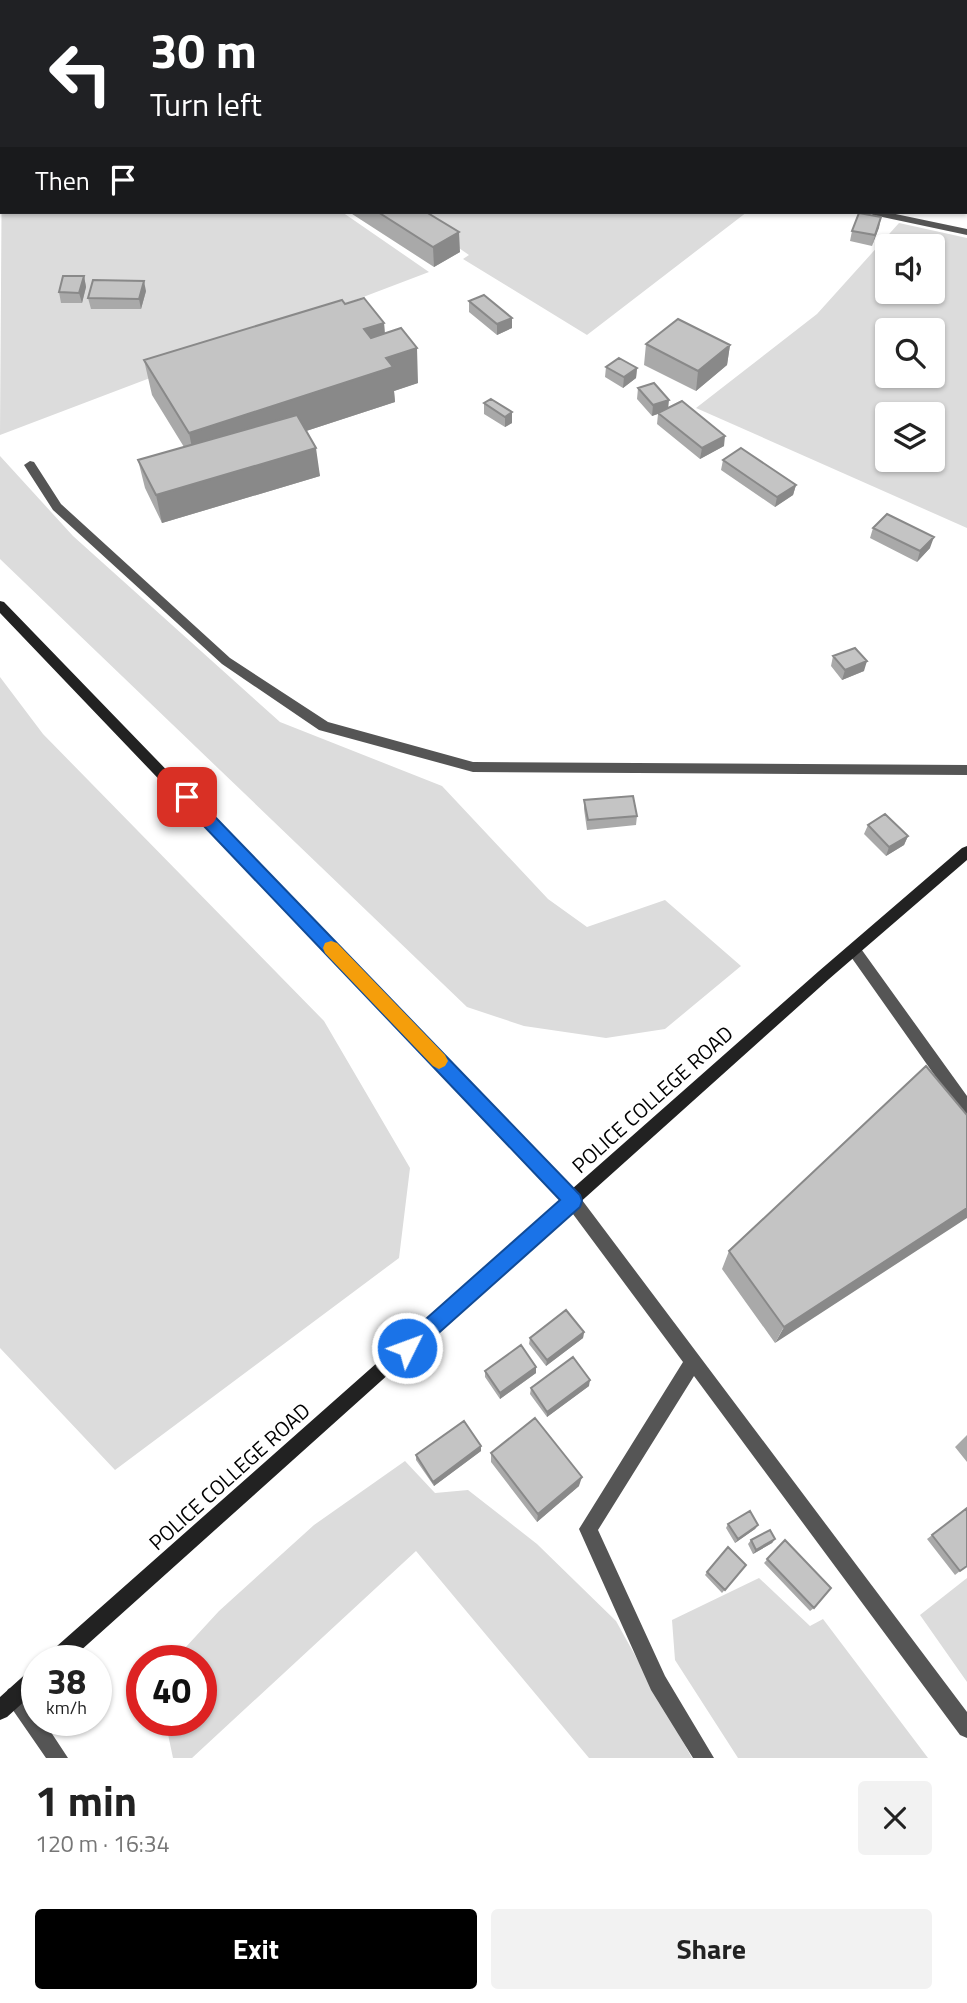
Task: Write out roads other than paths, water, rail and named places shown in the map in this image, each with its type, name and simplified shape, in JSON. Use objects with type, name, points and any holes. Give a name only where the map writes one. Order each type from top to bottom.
[{"type":"street","points":[[882,214],[967,232]]},
{"type":"street","points":[[30,465],[57,507],[226,661],[324,726],[473,768],[967,770]]},
{"type":"street","points":[[0,605],[573,1201],[967,1728]]},
{"type":"street","name":"POLICE COLLEGE ROAD","points":[[73,1645],[967,852]]},
{"type":"street","points":[[854,950],[967,1109]]},
{"type":"street","points":[[693,1362],[588,1529],[658,1683],[704,1758]]},
{"type":"street","points":[[0,1710],[21,1691]]},
{"type":"street","points":[[15,1696],[58,1758]]}]
